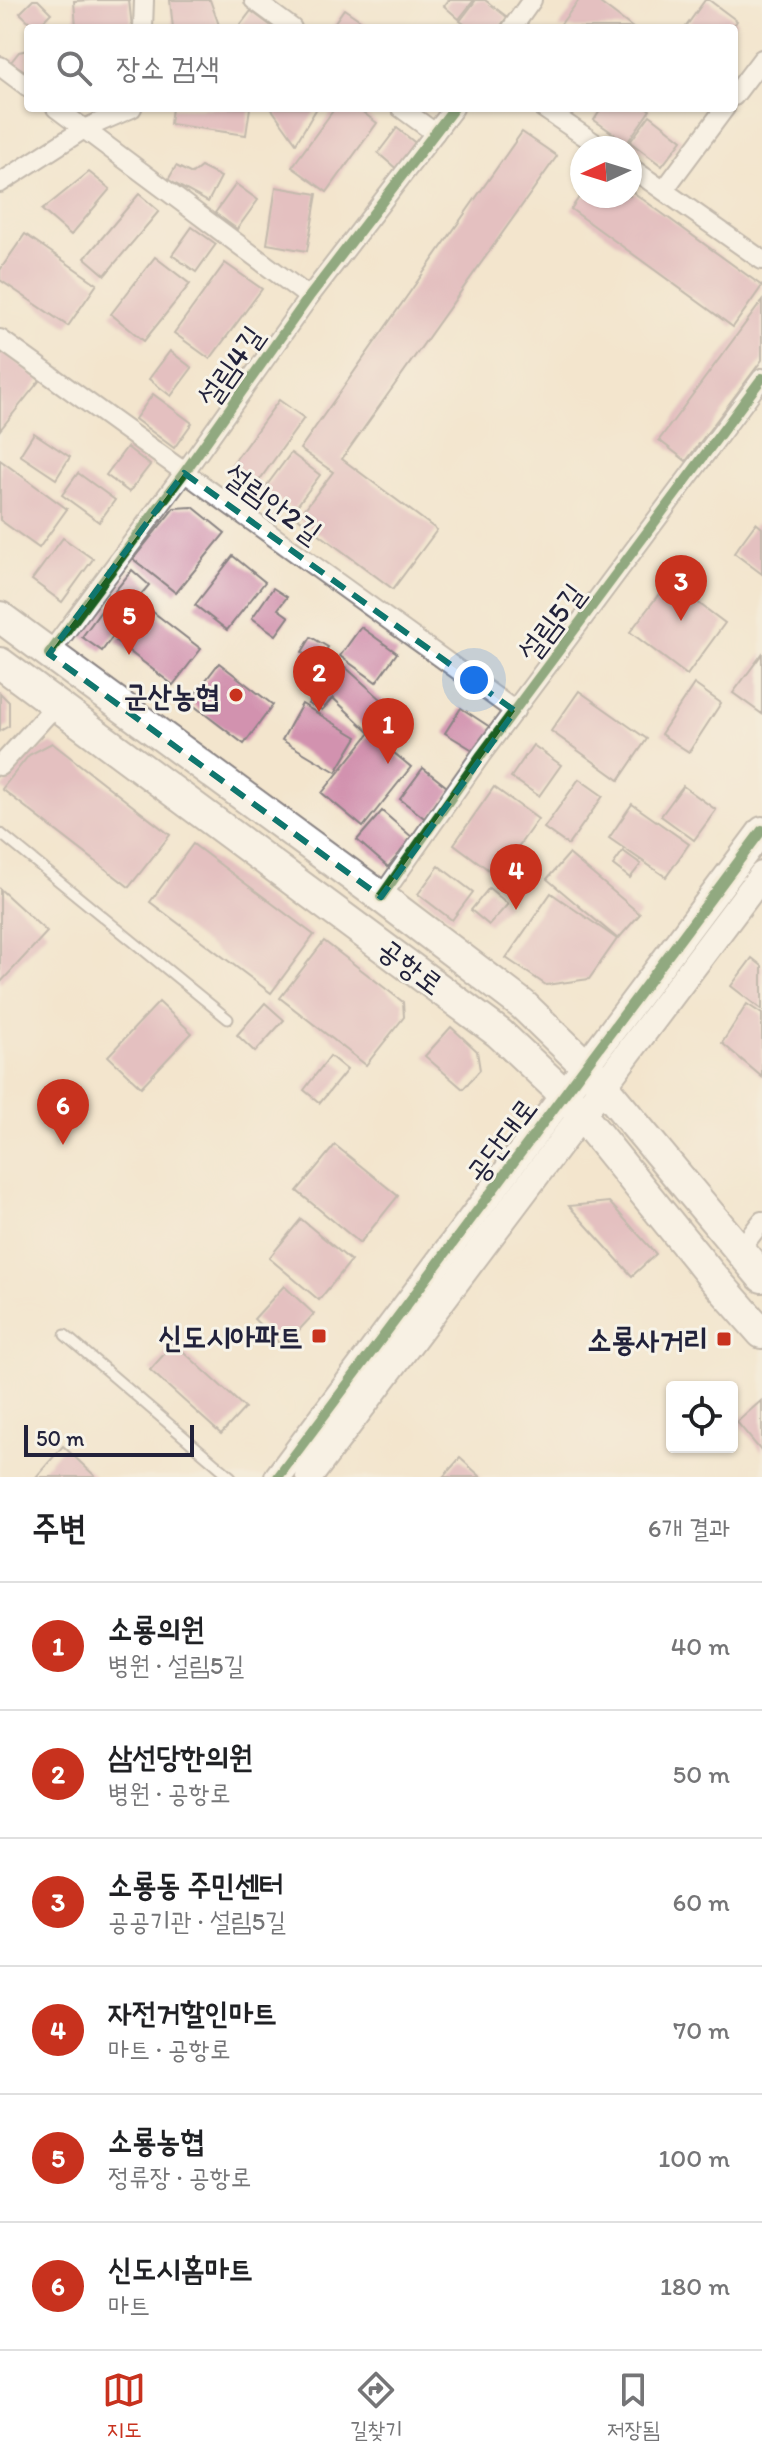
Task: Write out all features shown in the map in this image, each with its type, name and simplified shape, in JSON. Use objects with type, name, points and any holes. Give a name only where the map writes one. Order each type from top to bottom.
[{"type":"main road","name":"공항로","points":[[0,617],[523,1005],[595,1077],[762,1277]]},
{"type":"main road","name":"공항로","points":[[0,663],[499,1033],[574,1105],[762,1333]]},
{"type":"street","points":[[143,24],[144,0]]},
{"type":"street","points":[[254,0],[287,24]]},
{"type":"street","points":[[515,24],[532,0]]},
{"type":"street","points":[[738,91],[762,59]]},
{"type":"street","points":[[0,66],[24,84]]},
{"type":"street","points":[[61,112],[309,297]]},
{"type":"street","points":[[0,183],[84,129],[123,112]]},
{"type":"street","points":[[406,112],[435,133]]},
{"type":"street","name":"설림4길","points":[[49,654],[184,473],[309,297],[451,112]]},
{"type":"street","points":[[549,112],[584,136]]},
{"type":"street","points":[[664,190],[722,112]]},
{"type":"street","points":[[642,175],[762,260]]},
{"type":"street","name":"설림안2길","points":[[0,339],[515,711]]},
{"type":"street","name":"설림5길","points":[[381,897],[762,378]]},
{"type":"street","points":[[0,766],[56,705]]},
{"type":"street","name":"공단대로","points":[[595,1077],[762,830]]},
{"type":"street","name":"공단대로","points":[[309,1477],[595,1077],[762,875]]},
{"type":"street","name":"공단대로","points":[[278,1477],[574,1105]]},
{"type":"street","points":[[739,1251],[762,1221]]},
{"type":"lane","points":[[0,833],[228,1019]]},
{"type":"lane","points":[[65,1335],[231,1477]]},
{"type":"highlighted area","points":[[184,473],[515,711],[381,897],[49,654]]},
{"type":"building","points":[[33,0],[38,0],[51,13],[40,24],[32,24],[20,13]]},
{"type":"building","points":[[129,0],[132,24],[76,24],[74,1]]},
{"type":"building","points":[[170,0],[210,0],[219,24],[173,24]]},
{"type":"building","points":[[449,0],[474,0],[459,19],[444,6]]},
{"type":"building","points":[[476,0],[485,0],[507,17],[502,24],[464,24],[460,21]]},
{"type":"building","points":[[579,0],[596,0],[628,24],[561,24]]},
{"type":"building","points":[[705,0],[737,21],[735,24],[688,24]]},
{"type":"building","points":[[344,9],[366,24],[334,24]]},
{"type":"building","points":[[251,11],[269,24],[241,24]]},
{"type":"building","points":[[24,51],[24,70],[11,62],[19,52]]},
{"type":"building","points":[[172,112],[249,112],[246,135],[170,124]]},
{"type":"building","points":[[274,112],[315,112],[296,143]]},
{"type":"building","points":[[332,112],[362,112],[377,123],[327,192],[292,167]]},
{"type":"building","points":[[599,112],[649,112],[632,136],[617,136],[594,120]]},
{"type":"building","points":[[650,115],[682,140],[662,166],[642,151],[642,136],[634,136]]},
{"type":"building","points":[[397,128],[419,146],[399,171],[378,153]]},
{"type":"building","points":[[522,132],[557,156],[342,459],[437,530],[393,589],[298,518],[333,472],[300,449]]},
{"type":"building","points":[[176,166],[192,174],[201,167],[221,177],[208,202],[168,180]]},
{"type":"building","points":[[89,172],[110,189],[71,235],[42,210]]},
{"type":"building","points":[[236,184],[258,200],[237,229],[215,213]]},
{"type":"building","points":[[276,187],[317,194],[307,251],[267,244]]},
{"type":"building","points":[[139,194],[159,211],[105,275],[85,258]]},
{"type":"building","points":[[642,199],[762,286],[733,327],[571,209],[642,208]]},
{"type":"building","points":[[192,227],[216,244],[196,272],[172,255]]},
{"type":"building","points":[[25,234],[97,284],[68,326],[0,280],[0,270]]},
{"type":"building","points":[[155,257],[190,284],[144,341],[111,314]]},
{"type":"building","points":[[225,263],[262,289],[210,359],[174,333]]},
{"type":"building","points":[[762,301],[762,360],[686,461],[659,440]]},
{"type":"building","points":[[3,351],[40,380],[0,430],[0,355]]},
{"type":"building","points":[[170,351],[192,368],[171,396],[149,379]]},
{"type":"building","points":[[153,394],[192,423],[174,448],[135,419]]},
{"type":"building","points":[[279,400],[304,418],[253,489],[228,470]]},
{"type":"building","points":[[34,433],[70,457],[56,479],[20,455]]},
{"type":"building","points":[[127,447],[150,465],[129,492],[106,475]]},
{"type":"building","points":[[291,453],[320,475],[293,511],[264,489]]},
{"type":"building","points":[[0,460],[67,509],[39,548],[0,520]]},
{"type":"building","points":[[78,473],[115,500],[99,522],[62,495]]},
{"type":"building","points":[[193,507],[225,533],[176,593],[133,559],[174,508]]},
{"type":"building","points":[[756,523],[762,528],[762,574],[734,553]]},
{"type":"building","points":[[63,538],[93,559],[62,602],[32,580]]},
{"type":"building","points":[[233,556],[265,582],[227,630],[195,605]]},
{"type":"building","points":[[132,570],[149,585],[132,605],[115,591]]},
{"type":"building","points":[[669,581],[725,623],[687,675],[630,632]]},
{"type":"building","points":[[273,588],[287,597],[278,609],[289,617],[276,635],[252,618]]},
{"type":"building","points":[[107,603],[127,617],[102,651],[82,637]]},
{"type":"building","points":[[144,605],[201,649],[173,685],[116,641]]},
{"type":"building","points":[[361,627],[397,653],[376,682],[340,656]]},
{"type":"building","points":[[311,637],[328,647],[319,662],[302,652]]},
{"type":"building","points":[[762,654],[762,714],[733,693]]},
{"type":"building","points":[[219,663],[273,705],[244,744],[189,702]]},
{"type":"building","points":[[343,665],[391,708],[370,733],[333,698],[322,710],[308,704]]},
{"type":"building","points":[[694,684],[721,703],[689,752],[661,734]]},
{"type":"building","points":[[579,691],[647,739],[619,780],[551,731]]},
{"type":"building","points":[[0,693],[9,702],[9,726],[0,731]]},
{"type":"building","points":[[302,704],[357,737],[336,772],[282,740]]},
{"type":"building","points":[[461,708],[496,731],[481,755],[445,733]]},
{"type":"building","points":[[370,733],[411,767],[363,827],[322,793]]},
{"type":"building","points":[[52,743],[170,835],[129,887],[2,789],[29,755]]},
{"type":"building","points":[[533,745],[561,765],[539,796],[511,777]]},
{"type":"building","points":[[423,768],[452,791],[428,821],[400,799]]},
{"type":"building","points":[[579,779],[603,796],[568,845],[544,828]]},
{"type":"building","points":[[683,786],[716,810],[694,840],[661,816]]},
{"type":"building","points":[[494,787],[538,819],[497,876],[454,844]]},
{"type":"building","points":[[632,804],[689,844],[666,877],[609,838]]},
{"type":"building","points":[[382,811],[413,838],[388,867],[357,840]]},
{"type":"building","points":[[193,844],[314,935],[271,993],[150,902]]},
{"type":"building","points":[[623,851],[641,864],[630,878],[613,865]]},
{"type":"building","points":[[569,854],[640,914],[618,939],[547,879]]},
{"type":"building","points":[[439,866],[473,892],[452,920],[418,894]]},
{"type":"building","points":[[489,888],[508,904],[489,925],[471,910]]},
{"type":"building","points":[[0,889],[47,932],[0,983]]},
{"type":"building","points":[[551,893],[617,939],[589,979],[546,985],[506,958]]},
{"type":"building","points":[[324,941],[403,1002],[404,1017],[366,1065],[280,998]]},
{"type":"building","points":[[752,958],[762,966],[762,1010],[731,986]]},
{"type":"building","points":[[159,1002],[192,1033],[141,1087],[108,1056]]},
{"type":"building","points":[[265,1003],[284,1020],[255,1052],[237,1035]]},
{"type":"building","points":[[747,1004],[762,1014],[762,1077],[722,1043]]},
{"type":"building","points":[[451,1027],[477,1051],[480,1070],[463,1089],[425,1056]]},
{"type":"building","points":[[330,1056],[347,1070],[320,1103],[304,1090]]},
{"type":"building","points":[[335,1145],[398,1196],[360,1243],[297,1191]]},
{"type":"building","points":[[609,1202],[656,1254],[632,1276],[569,1206]]},
{"type":"building","points":[[301,1219],[351,1261],[319,1300],[269,1258]]},
{"type":"building","points":[[284,1286],[314,1314],[283,1347],[254,1319]]},
{"type":"building","points":[[174,1343],[245,1408],[221,1434],[150,1370]]},
{"type":"building","points":[[762,1400],[762,1452],[738,1423]]},
{"type":"building","points":[[63,1446],[96,1477],[36,1477]]},
{"type":"building","points":[[460,1458],[481,1477],[443,1477]]},
{"type":"cycle path","points":[[49,654],[184,473],[309,297],[451,112]]},
{"type":"cycle path","points":[[381,897],[481,755],[762,378]]},
{"type":"cycle path","points":[[278,1477],[762,830]]},
{"type":"place","name":"소룡동 주민센터","points":[[681,621]]},
{"type":"place","name":"소룡농협","points":[[129,655]]},
{"type":"place","name":"군산농협","points":[[236,695]]},
{"type":"place","name":"삼선당한의원","points":[[319,712]]},
{"type":"place","name":"소룡의원","points":[[388,764]]},
{"type":"place","name":"자전거할인마트","points":[[516,910]]},
{"type":"place","name":"신도시홈마트","points":[[63,1145]]},
{"type":"place","name":"신도시아파트","points":[[319,1336]]},
{"type":"place","name":"소룡사거리","points":[[724,1339]]}]
